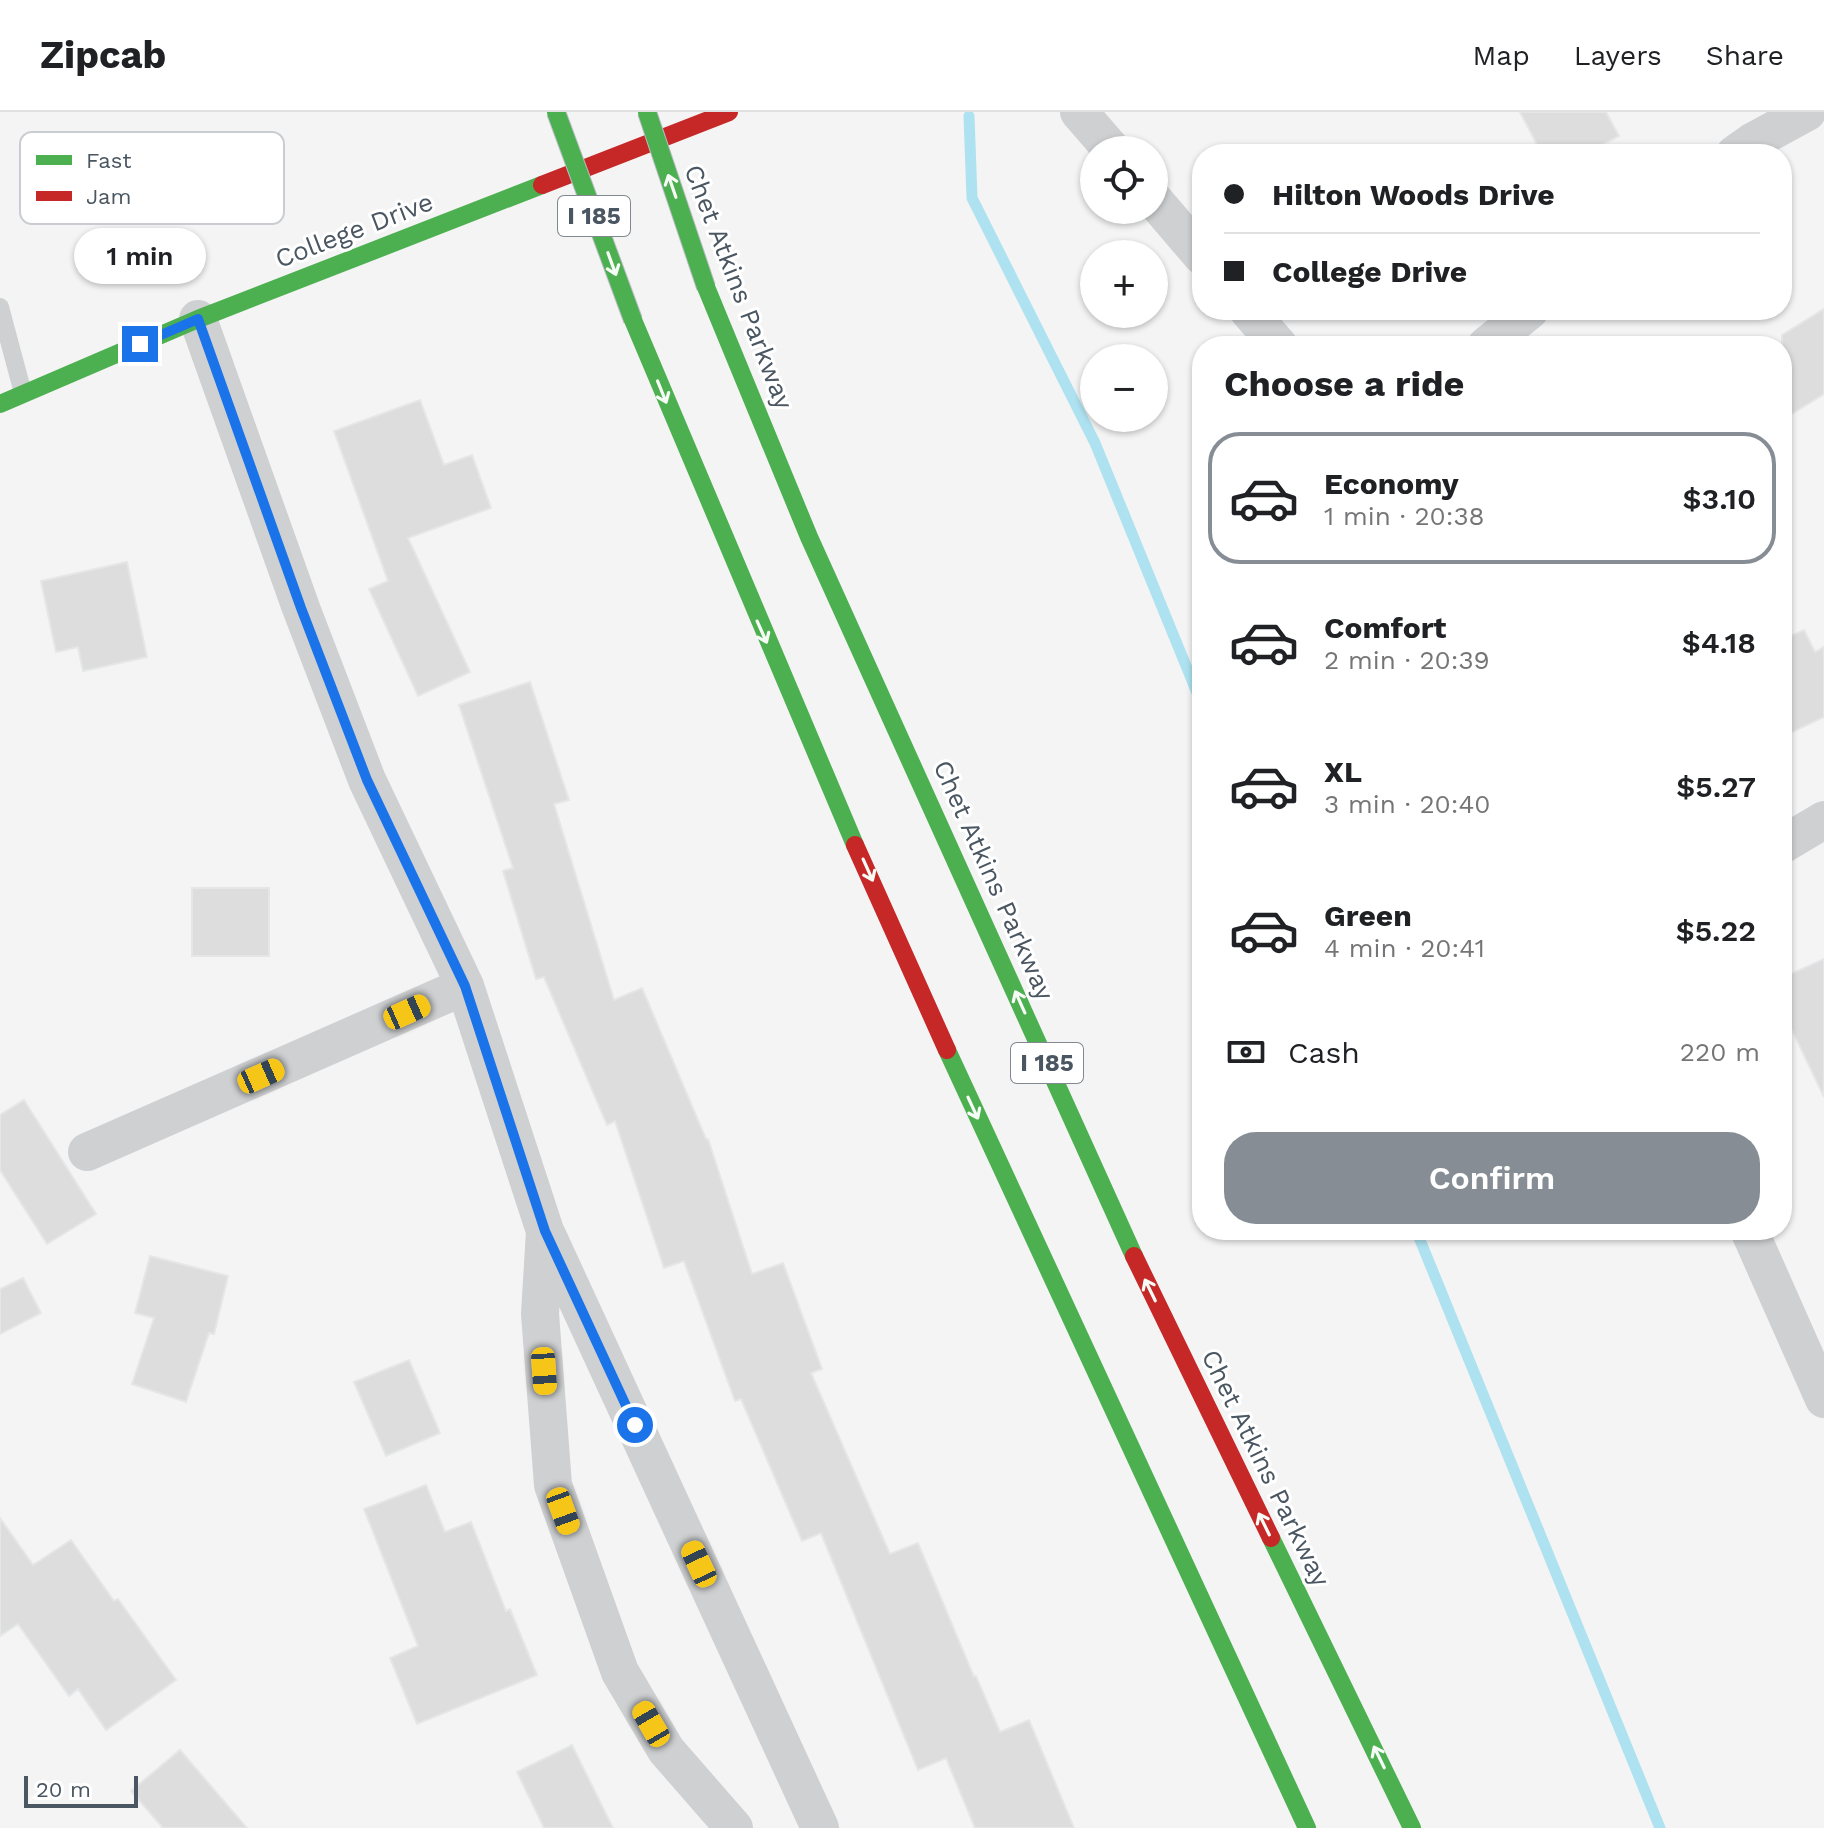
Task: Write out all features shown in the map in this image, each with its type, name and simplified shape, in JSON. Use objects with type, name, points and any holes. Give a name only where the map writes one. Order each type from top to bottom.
[{"type":"main road","name":"I 185","points":[[556,112],[633,320],[746,596],[964,1088],[1231,1657],[1307,1828]]},
{"type":"main road","name":"Chet Atkins Parkway","points":[[647,112],[706,287],[809,537],[1147,1285],[1412,1828]]},
{"type":"main road","name":"College Drive","points":[[0,404],[198,319],[729,112]]},
{"type":"street","points":[[1079,112],[1100,136]]},
{"type":"street","points":[[1749,144],[1807,112]]},
{"type":"street","points":[[1168,216],[1192,244]]},
{"type":"street","points":[[198,319],[301,608],[367,780],[465,986],[545,1231],[820,1828]]},
{"type":"street","points":[[1257,320],[1270,336]]},
{"type":"street","points":[[1498,336],[1518,320]]},
{"type":"street","points":[[1792,839],[1824,820]]},
{"type":"street","points":[[87,1152],[465,986]]},
{"type":"street","points":[[545,1231],[540,1314],[553,1485],[620,1672],[666,1750],[734,1828]]},
{"type":"street","points":[[1753,1240],[1824,1399]]},
{"type":"lane","points":[[0,307],[23,394]]},
{"type":"building","points":[[1520,112],[1606,112],[1619,136],[1603,144],[1537,144]]},
{"type":"building","points":[[1824,309],[1824,394],[1792,414],[1792,336],[1782,335]]},
{"type":"building","points":[[420,400],[444,465],[472,455],[491,508],[408,538],[470,672],[418,696],[369,589],[388,581],[334,431]]},
{"type":"building","points":[[127,562],[147,657],[83,671],[78,647],[56,652],[41,581]]},
{"type":"building","points":[[1804,630],[1815,652],[1824,647],[1824,717],[1792,732],[1792,635]]},
{"type":"building","points":[[530,682],[569,800],[554,804],[614,1000],[642,988],[708,1139],[752,1274],[783,1263],[822,1369],[811,1373],[890,1554],[918,1543],[1000,1732],[1029,1720],[1074,1828],[975,1828],[946,1758],[918,1770],[821,1533],[802,1541],[741,1399],[735,1401],[684,1261],[664,1268],[615,1121],[607,1125],[544,977],[536,979],[503,871],[513,868],[459,705]]},
{"type":"building","points":[[192,888],[269,888],[269,956],[192,956]]},
{"type":"building","points":[[1824,959],[1824,1097],[1792,1030],[1792,973]]},
{"type":"building","points":[[24,1100],[96,1214],[47,1244],[0,1170],[0,1115]]},
{"type":"building","points":[[150,1256],[228,1276],[214,1334],[209,1333],[186,1402],[132,1384],[154,1318],[135,1313]]},
{"type":"building","points":[[23,1278],[41,1313],[0,1334],[0,1289]]},
{"type":"building","points":[[409,1360],[440,1433],[386,1456],[354,1382]]},
{"type":"building","points":[[426,1485],[445,1532],[471,1522],[506,1611],[510,1609],[537,1675],[417,1724],[390,1658],[418,1646],[364,1509]]},
{"type":"building","points":[[0,1518],[33,1565],[71,1540],[176,1680],[106,1730],[78,1689],[69,1696],[18,1624],[0,1636]]},
{"type":"building","points":[[572,1745],[613,1828],[544,1828],[517,1772]]},
{"type":"building","points":[[180,1750],[247,1828],[163,1828],[131,1791]]},
{"type":"waterway","points":[[969,116],[972,198],[1095,443],[1192,681]]},
{"type":"waterway","points":[[1420,1240],[1660,1828]]},
{"type":"traffic: fast","points":[[556,112],[633,320]]},
{"type":"traffic: fast","points":[[647,112],[706,287]]},
{"type":"traffic: fast","points":[[0,404],[198,319],[542,185]]},
{"type":"traffic: fast","points":[[706,287],[809,537],[1134,1256]]},
{"type":"traffic: fast","points":[[633,320],[855,845]]},
{"type":"traffic: fast","points":[[947,1050],[1307,1828]]},
{"type":"traffic: fast","points":[[1271,1538],[1412,1828]]},
{"type":"traffic: jam","points":[[542,185],[729,112]]},
{"type":"traffic: jam","points":[[855,845],[947,1050]]},
{"type":"traffic: jam","points":[[1134,1256],[1271,1538]]},
{"type":"route","points":[[140,344],[198,319],[301,608],[367,780],[465,986],[545,1231],[635,1425]]}]
